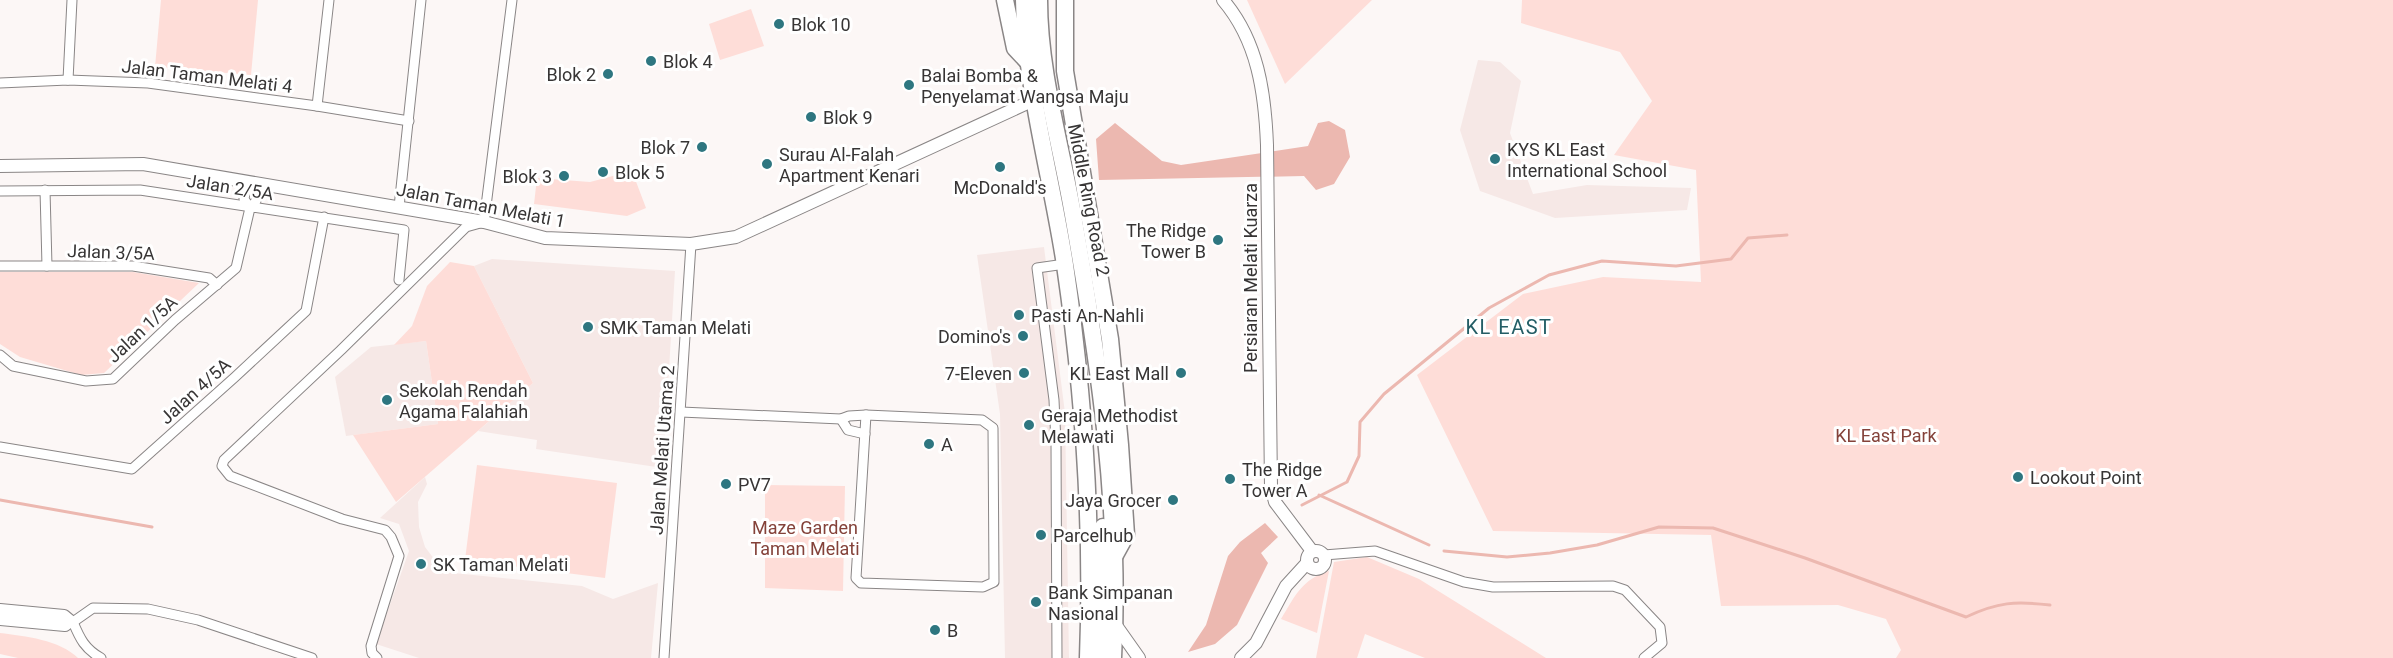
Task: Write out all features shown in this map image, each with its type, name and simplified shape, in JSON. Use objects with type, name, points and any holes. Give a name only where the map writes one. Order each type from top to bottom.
[{"type":"highway","points":[[1005,0],[1015,48],[1030,64]]},
{"type":"highway","name":"Middle Ring Road 2","points":[[1024,0],[1030,64],[1065,264],[1076,348],[1084,431],[1089,545],[1088,658]]},
{"type":"highway","name":"Middle Ring Road 2","points":[[1039,0],[1044,62],[1088,301],[1104,432],[1115,555],[1113,658]]},
{"type":"highway","points":[[1065,0],[1065,70],[1073,129],[1086,189],[1110,339],[1119,433],[1126,535],[1115,555]]},
{"type":"highway","points":[[1102,658],[1103,534],[1098,446],[1104,432]]},
{"type":"street","points":[[68,80],[72,0]]},
{"type":"street","points":[[317,106],[329,0]]},
{"type":"street","points":[[399,207],[421,0]]},
{"type":"street","points":[[377,658],[372,653],[371,646],[399,556],[391,537],[385,530],[342,519],[230,476],[222,466],[224,460],[333,358],[466,227],[484,222],[512,0]]},
{"type":"street","name":"Persiaran Melati Kuarza","points":[[1223,0],[1243,30],[1260,73],[1265,102],[1270,487],[1275,502],[1315,557]]},
{"type":"street","name":"Jalan Taman Melati 4","points":[[0,83],[68,80],[148,83],[409,121]]},
{"type":"street","name":"Jalan Taman Melati 1","points":[[0,166],[143,164],[484,222],[545,238],[691,244],[736,237],[1036,99]]},
{"type":"street","name":"Jalan 1/5A","points":[[248,182],[244,199],[250,208]]},
{"type":"street","name":"Jalan 1/5A","points":[[0,355],[13,366],[86,381],[112,379],[236,268],[250,208],[256,201],[260,184]]},
{"type":"street","points":[[45,190],[47,266]]},
{"type":"street","name":"Jalan 2/5A","points":[[0,191],[140,190],[404,230],[399,280]]},
{"type":"street","name":"Jalan 4/5A","points":[[0,447],[132,470],[236,378],[306,310],[324,217]]},
{"type":"street","name":"Jalan Melati Utama 2","points":[[664,658],[691,244]]},
{"type":"street","points":[[1057,658],[1054,400],[1037,268],[1065,264]]},
{"type":"street","name":"Jalan 3/5A","points":[[0,266],[133,266],[209,278],[216,285]]},
{"type":"street","points":[[681,412],[841,419],[866,415],[982,420],[993,428],[994,582],[982,587],[861,583],[856,578],[866,415]]},
{"type":"street","points":[[841,419],[848,430],[866,434]]},
{"type":"street","points":[[1241,658],[1256,644],[1286,586],[1315,557],[1375,551],[1464,582],[1492,587],[1613,586],[1625,590],[1660,627],[1662,643],[1644,658]]},
{"type":"street","points":[[0,620],[65,625],[93,608],[148,609],[198,620],[312,658]]},
{"type":"street","points":[[0,610],[64,616],[72,622],[80,640],[89,651],[101,658]]},
{"type":"street","points":[[1115,624],[1139,658]]},
{"type":"shaded area","name":"KYS KL East International School","points":[[1478,60],[1500,62],[1521,81],[1510,133],[1533,194],[1587,185],[1691,188],[1687,210],[1555,218],[1480,191],[1460,130]]},
{"type":"shaded area","points":[[1329,121],[1345,130],[1350,157],[1334,184],[1316,190],[1304,176],[1099,180],[1096,139],[1115,123],[1162,161],[1181,165],[1308,146],[1318,123]]},
{"type":"shaded area","points":[[1044,247],[1065,413],[1069,658],[1005,658],[1000,414],[977,255]]},
{"type":"shaded area","name":"SMK Taman Melati","points":[[492,259],[675,271],[663,468],[536,449],[537,440],[478,431],[533,383],[474,266]]},
{"type":"shaded area","name":"Sekolah Rendah Agama Falahiah","points":[[426,341],[438,424],[346,436],[335,377],[371,347]]},
{"type":"shaded area","name":"SK Taman Melati","points":[[425,477],[427,484],[418,502],[419,527],[425,547],[444,572],[582,586],[613,599],[658,583],[651,658],[419,658],[376,644],[409,551],[399,524],[380,518]]},
{"type":"shaded area","points":[[1265,523],[1278,537],[1261,553],[1268,563],[1237,625],[1215,644],[1188,652],[1206,625],[1228,556],[1240,542]]},
{"type":"green space","points":[[161,0],[258,0],[251,75],[155,67]]},
{"type":"green space","points":[[1247,0],[1372,0],[1285,84]]},
{"type":"green space","name":"KL East Park","points":[[1522,0],[2393,0],[2393,658],[1896,658],[1901,650],[1886,619],[1838,605],[1721,606],[1711,535],[1493,531],[1417,375],[1523,294],[1603,277],[1701,282],[1696,170],[1614,155],[1652,101],[1620,52],[1521,23]]},
{"type":"green space","points":[[751,9],[764,46],[720,60],[709,24]]},
{"type":"green space","points":[[632,171],[646,208],[627,216],[534,204],[537,178],[590,182]]},
{"type":"green space","points":[[450,262],[474,266],[533,383],[396,502],[353,435],[438,424],[426,341],[394,345],[412,326],[427,286]]},
{"type":"green space","points":[[0,272],[133,272],[199,283],[104,373],[81,375],[20,357],[0,344]]},
{"type":"green space","points":[[477,465],[617,483],[605,578],[465,560]]},
{"type":"green space","name":"Maze Garden Taman Melati","points":[[765,485],[845,486],[843,591],[765,588]]},
{"type":"green space","points":[[1367,557],[1419,579],[1546,658],[1425,658],[1365,634],[1357,658],[1316,658],[1334,562]]},
{"type":"green space","points":[[1329,571],[1317,633],[1281,619],[1300,589],[1320,574]]},
{"type":"green space","points":[[0,633],[31,637],[52,643],[78,658],[18,658],[0,654]]},
{"type":"waterway","points":[[1302,505],[1347,482],[1359,456],[1360,422],[1384,394],[1489,308],[1549,275],[1602,261],[1676,266],[1731,259],[1748,238],[1787,235]]},
{"type":"waterway","points":[[1319,495],[1429,545]]},
{"type":"waterway","points":[[0,500],[152,527]]},
{"type":"waterway","points":[[1444,551],[1507,557],[1597,545],[1659,527],[1713,528],[1805,558],[1966,617],[1988,608],[2007,604],[2050,605]]},
{"type":"place","name":"Blok 10","points":[[779,24]]},
{"type":"place","name":"Blok 4","points":[[651,61]]},
{"type":"place","name":"Blok 2","points":[[608,74]]},
{"type":"place","name":"Balai Bomba & Penyelamat Wangsa Maju","points":[[909,85]]},
{"type":"place","name":"Blok 9","points":[[811,117]]},
{"type":"place","name":"Blok 7","points":[[702,147]]},
{"type":"place","name":"KYS KL East International School","points":[[1495,159]]},
{"type":"place","name":"Surau Al-Falah Apartment Kenari","points":[[767,164]]},
{"type":"place","name":"McDonald's","points":[[1000,167]]},
{"type":"place","name":"Blok 5","points":[[603,172]]},
{"type":"place","name":"Blok 3","points":[[564,176]]},
{"type":"place","name":"The Ridge Tower B","points":[[1218,240]]},
{"type":"place","name":"Pasti An-Nahli","points":[[1019,315]]},
{"type":"place","name":"SMK Taman Melati","points":[[588,327]]},
{"type":"place","name":"Domino's","points":[[1023,336]]},
{"type":"place","name":"7-Eleven","points":[[1024,373]]},
{"type":"place","name":"KL East Mall","points":[[1181,373]]},
{"type":"place","name":"Sekolah Rendah Agama Falahiah","points":[[387,400]]},
{"type":"place","name":"Geraja Methodist Melawati","points":[[1029,425]]},
{"type":"place","name":"A","points":[[929,444]]},
{"type":"place","name":"Lookout Point","points":[[2018,477]]},
{"type":"place","name":"The Ridge Tower A","points":[[1230,479]]},
{"type":"place","name":"PV7","points":[[726,484]]},
{"type":"place","name":"Jaya Grocer","points":[[1173,500]]},
{"type":"place","name":"Parcelhub","points":[[1041,535]]},
{"type":"place","name":"SK Taman Melati","points":[[421,564]]},
{"type":"place","name":"Bank Simpanan Nasional","points":[[1036,602]]},
{"type":"place","name":"B","points":[[935,630]]},
{"type":"district","name":"KL EAST","points":[[1509,327]]}]
